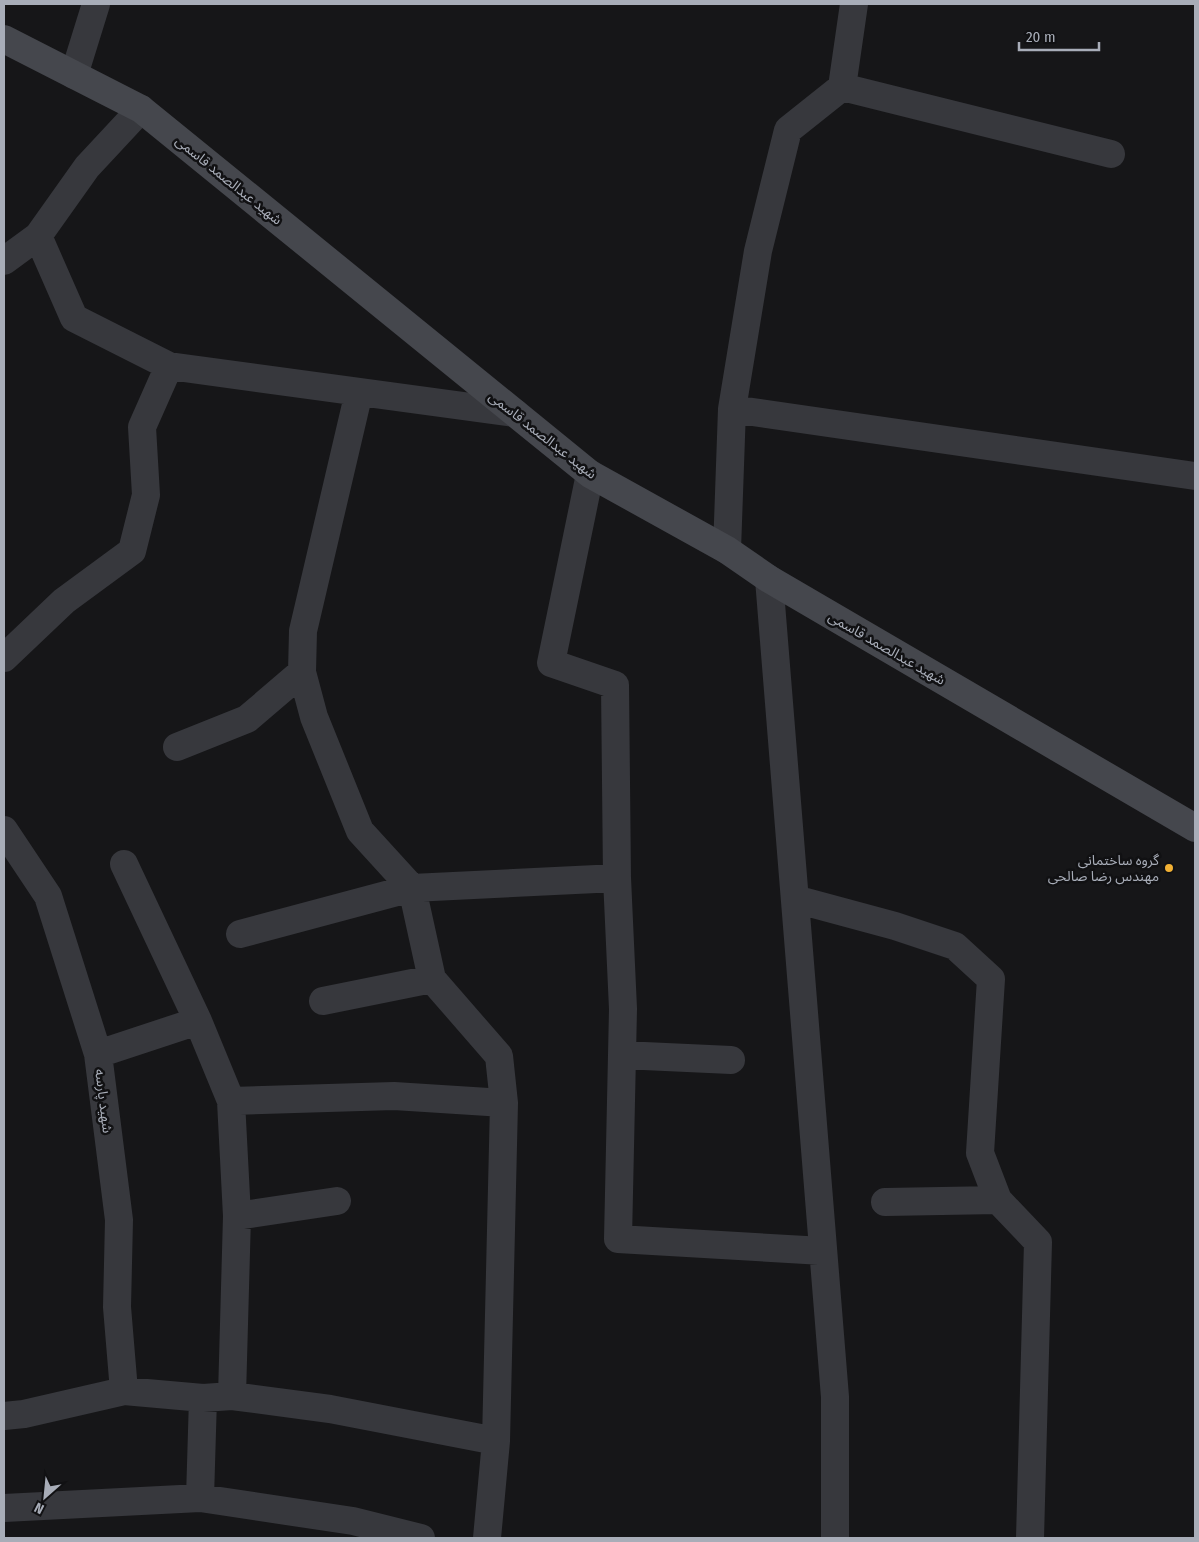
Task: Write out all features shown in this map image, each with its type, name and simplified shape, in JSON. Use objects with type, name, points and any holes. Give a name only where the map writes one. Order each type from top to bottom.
[{"type":"street","points":[[74,75],[96,4]]},
{"type":"street","points":[[727,550],[732,409],[758,252],[788,130],[842,87],[854,4]]},
{"type":"street","name":"شهید عبدالصمد قاسمی","points":[[4,39],[141,109],[590,474],[727,550],[769,579],[1195,828]]},
{"type":"street","points":[[842,87],[1112,154]]},
{"type":"street","points":[[4,261],[38,236],[87,167],[141,109]]},
{"type":"street","points":[[38,236],[74,318],[169,366],[515,413]]},
{"type":"street","points":[[4,658],[64,601],[132,551],[146,496],[142,426],[169,366]]},
{"type":"street","points":[[360,392],[303,631],[302,672],[314,716],[360,831],[412,888],[432,979],[499,1056],[504,1103],[496,1441],[487,1538]]},
{"type":"street","points":[[732,409],[1195,476]]},
{"type":"street","points":[[590,474],[551,663],[615,685],[622,1009],[618,1239],[823,1250]]},
{"type":"street","points":[[769,579],[835,1398],[835,1538]]},
{"type":"street","points":[[177,747],[247,719],[302,672]]},
{"type":"street","name":"شهید پارسه","points":[[4,830],[48,896],[98,1054],[119,1220],[117,1307],[124,1392]]},
{"type":"street","points":[[124,864],[198,1020],[231,1101],[237,1216],[232,1396]]},
{"type":"street","points":[[240,934],[412,888],[618,878]]},
{"type":"street","points":[[795,899],[895,926],[955,946],[991,979],[980,1153],[998,1200],[1038,1242],[1030,1538]]},
{"type":"street","points":[[323,1001],[432,979]]},
{"type":"street","points":[[98,1054],[198,1020]]},
{"type":"street","points":[[622,1055],[731,1060]]},
{"type":"street","points":[[231,1101],[394,1096],[504,1103]]},
{"type":"street","points":[[884,1202],[998,1200]]},
{"type":"street","points":[[237,1216],[337,1201]]},
{"type":"street","points":[[4,1416],[24,1414],[124,1392],[203,1398],[232,1396],[330,1409],[496,1441]]},
{"type":"street","points":[[200,1498],[203,1398]]},
{"type":"street","points":[[4,1508],[200,1498],[353,1530],[421,1538]]},
{"type":"place","name":"گروه ساختمانی مهندس رضا صالحی","points":[[1169,868]]}]
